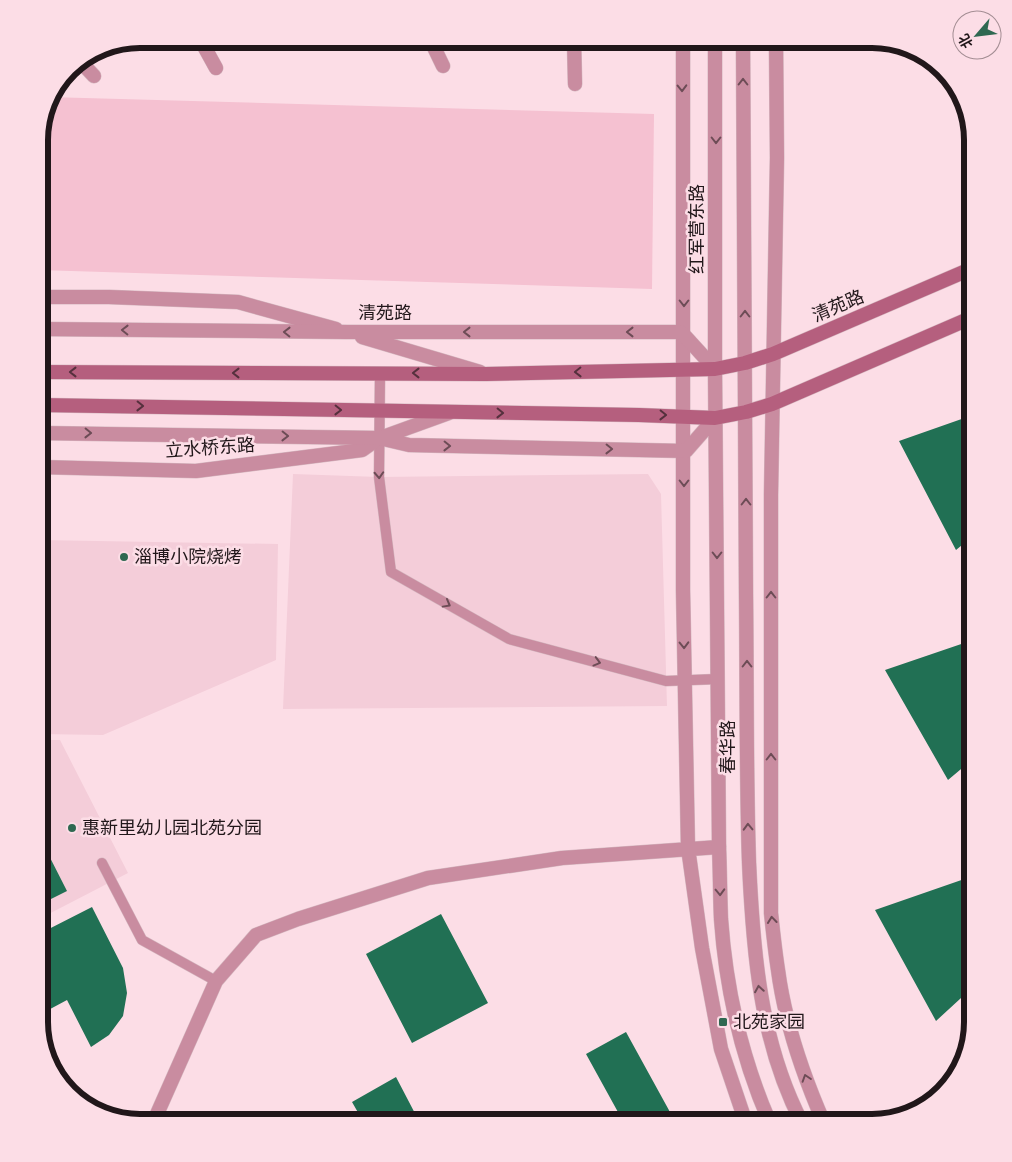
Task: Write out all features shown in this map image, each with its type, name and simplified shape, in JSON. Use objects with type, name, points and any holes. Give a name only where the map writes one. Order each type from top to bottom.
[{"type":"main road","name":"清苑路","points":[[48,372],[486,374],[715,370],[774,354],[964,272]]},
{"type":"main road","points":[[48,405],[379,410],[715,418],[746,412],[772,404],[964,321]]},
{"type":"street","points":[[205,48],[216,68]]},
{"type":"street","points":[[434,48],[443,66]]},
{"type":"street","points":[[574,48],[575,84]]},
{"type":"street","points":[[683,48],[683,590],[688,848],[702,948],[721,1049],[743,1114]]},
{"type":"street","name":"红军营东路","points":[[715,48],[715,418]]},
{"type":"street","points":[[743,48],[745,363]]},
{"type":"street","points":[[776,48],[777,158],[771,495],[771,912],[778,971],[791,1030],[820,1114]]},
{"type":"street","points":[[84,65],[94,76]]},
{"type":"street","points":[[48,297],[109,297],[238,302],[347,332],[486,374]]},
{"type":"street","name":"清苑路","points":[[48,329],[347,332],[680,332],[684,334]]},
{"type":"street","points":[[684,334],[715,370]]},
{"type":"street","name":"春华路","points":[[745,363],[748,817],[756,967],[761,1002],[769,1032],[784,1081],[798,1114]]},
{"type":"street","points":[[379,438],[451,412]]},
{"type":"street","points":[[48,433],[379,438],[408,445],[686,451],[715,418]]},
{"type":"street","name":"春华路","points":[[715,418],[721,920],[727,972],[744,1054],[767,1114]]},
{"type":"street","name":"立水桥东路","points":[[48,467],[196,471],[362,450],[379,438]]},
{"type":"street","points":[[157,1114],[216,981],[256,935],[298,919],[428,878],[562,858],[719,847]]},
{"type":"lane","points":[[380,373],[379,477],[391,572],[509,639],[666,681],[718,679]]},
{"type":"lane","points":[[102,863],[142,940],[216,981]]},
{"type":"shaded area","points":[[58,97],[654,114],[652,289],[48,270],[48,127],[54,104]]},
{"type":"shaded area","points":[[293,474],[379,477],[648,474],[661,494],[667,706],[283,709]]},
{"type":"shaded area","points":[[48,540],[278,544],[276,660],[103,735],[48,734]]},
{"type":"shaded area","name":"惠新里幼儿园北苑分园","points":[[48,740],[60,740],[128,873],[48,914]]},
{"type":"building","points":[[964,418],[964,543],[956,550],[899,441]]},
{"type":"building","points":[[964,643],[964,767],[948,780],[885,670]]},
{"type":"building","points":[[48,854],[67,891],[48,900]]},
{"type":"building","points":[[964,879],[964,995],[936,1021],[875,910]]},
{"type":"building","points":[[92,907],[123,968],[127,993],[123,1016],[109,1035],[91,1047],[67,1000],[48,1010],[48,929]]},
{"type":"building","points":[[441,914],[488,1003],[412,1043],[366,954]]},
{"type":"building","points":[[626,1032],[671,1114],[619,1114],[586,1054]]},
{"type":"building","points":[[396,1077],[415,1114],[359,1114],[352,1102]]},
{"type":"place","name":"淄博小院烧烤","points":[[124,557]]},
{"type":"place","name":"惠新里幼儿园北苑分园","points":[[72,828]]},
{"type":"place","name":"北苑家园","points":[[723,1022]]}]
